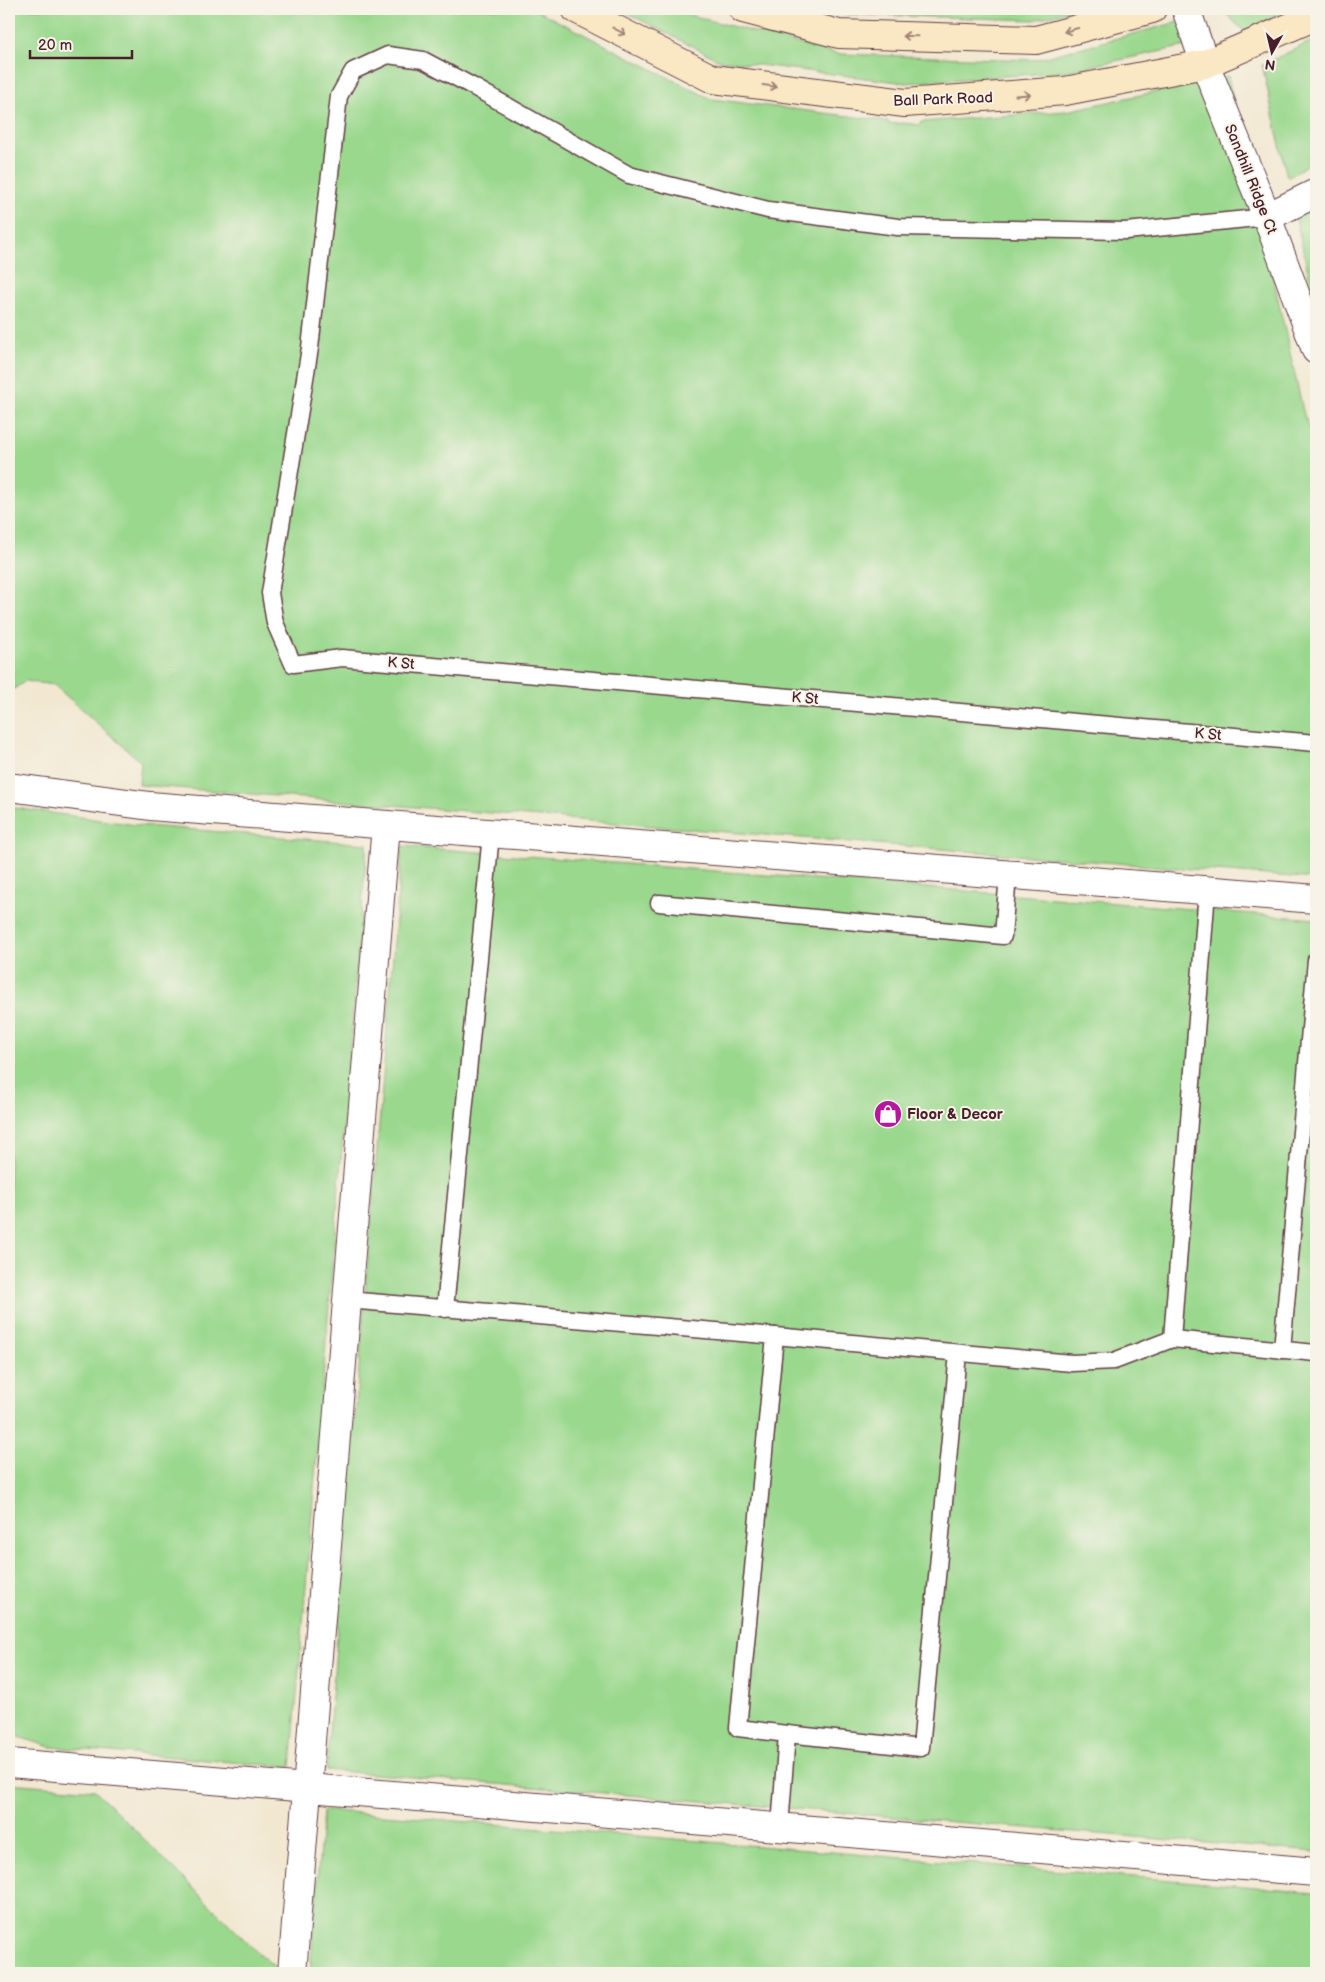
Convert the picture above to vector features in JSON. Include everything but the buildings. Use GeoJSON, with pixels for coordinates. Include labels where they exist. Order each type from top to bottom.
{"type":"FeatureCollection","features":[{"type":"Feature","properties":{"kind":"street","name":"Ball Park Road"},"geometry":{"type":"LineString","coordinates":[[576,9],[713,79],[905,103],[1065,91],[1205,64],[1316,16]]}},
{"type":"Feature","properties":{"kind":"street"},"geometry":{"type":"LineString","coordinates":[[743,9],[839,34],[1036,40],[1152,9]]}},
{"type":"Feature","properties":{"kind":"street","name":"Sandhill Ridge Ct"},"geometry":{"type":"LineString","coordinates":[[1186,9],[1205,64],[1267,217],[1316,350]]}},
{"type":"Feature","properties":{"kind":"street"},"geometry":{"type":"LineString","coordinates":[[1267,217],[1316,193]]}},
{"type":"Feature","properties":{"kind":"street"},"geometry":{"type":"LineString","coordinates":[[9,786],[150,806],[1316,900]]}},
{"type":"Feature","properties":{"kind":"street"},"geometry":{"type":"LineString","coordinates":[[292,1973],[386,825]]}},
{"type":"Feature","properties":{"kind":"street"},"geometry":{"type":"LineString","coordinates":[[9,1763],[1316,1872]]}},
{"type":"Feature","properties":{"kind":"lane","name":"K St"},"geometry":{"type":"LineString","coordinates":[[1267,217],[1126,231],[898,227],[768,210],[629,175],[472,86],[422,60],[388,55],[353,70],[339,96],[310,348],[270,592],[275,623],[293,664],[342,658],[1316,743]]}},
{"type":"Feature","properties":{"kind":"lane"},"geometry":{"type":"LineString","coordinates":[[444,1309],[490,834]]}},
{"type":"Feature","properties":{"kind":"lane"},"geometry":{"type":"LineString","coordinates":[[660,903],[1003,936],[1008,875]]}},
{"type":"Feature","properties":{"kind":"lane"},"geometry":{"type":"LineString","coordinates":[[1172,1339],[1206,891]]}},
{"type":"Feature","properties":{"kind":"lane"},"geometry":{"type":"LineString","coordinates":[[1282,1350],[1316,960]]}},
{"type":"Feature","properties":{"kind":"lane"},"geometry":{"type":"LineString","coordinates":[[347,1300],[1072,1363],[1114,1361],[1172,1339],[1316,1353]]}},
{"type":"Feature","properties":{"kind":"lane"},"geometry":{"type":"LineString","coordinates":[[775,1336],[738,1728],[921,1748],[958,1353]]}},
{"type":"Feature","properties":{"kind":"lane"},"geometry":{"type":"LineString","coordinates":[[780,1828],[788,1734]]}},
{"type":"Feature","properties":{"kind":"green space"},"geometry":{"type":"Polygon","coordinates":[[[9,9],[534,9],[711,99],[888,121],[888,124],[920,125],[921,122],[1067,111],[1228,76],[1304,415],[1316,442],[1316,879],[139,785],[141,762],[54,685],[26,681],[9,692],[9,9]]]}},
{"type":"Feature","properties":{"kind":"green space"},"geometry":{"type":"Polygon","coordinates":[[[619,9],[678,9],[693,16],[838,54],[1034,60],[1178,22],[1200,43],[1063,72],[906,83],[719,60],[619,9]]]}},
{"type":"Feature","properties":{"kind":"green space"},"geometry":{"type":"Polygon","coordinates":[[[821,9],[1077,9],[1034,20],[842,14],[821,9]]]}},
{"type":"Feature","properties":{"kind":"green space"},"geometry":{"type":"Polygon","coordinates":[[[1291,9],[1244,31],[1222,10],[1291,9]]]}},
{"type":"Feature","properties":{"kind":"green space"},"geometry":{"type":"Polygon","coordinates":[[[1316,39],[1316,160],[1287,177],[1262,65],[1316,39]]]}},
{"type":"Feature","properties":{"kind":"green space"},"geometry":{"type":"Polygon","coordinates":[[[1316,204],[1316,307],[1295,215],[1316,204]]]}},
{"type":"Feature","properties":{"kind":"green space"},"geometry":{"type":"Polygon","coordinates":[[[9,807],[136,825],[367,844],[291,1767],[51,1747],[9,1734],[9,807]]]}},
{"type":"Feature","properties":{"kind":"green space"},"geometry":{"type":"Polygon","coordinates":[[[402,846],[1316,919],[1316,1852],[326,1770],[402,846]]]}},
{"type":"Feature","properties":{"kind":"green space"},"geometry":{"type":"Polygon","coordinates":[[[9,1783],[95,1790],[258,1953],[275,1967],[274,1973],[9,1973],[9,1783]]]}},
{"type":"Feature","properties":{"kind":"green space"},"geometry":{"type":"Polygon","coordinates":[[[323,1810],[1316,1892],[1314,1973],[310,1973],[323,1810]]]}},
{"type":"Feature","properties":{"kind":"place","name":"Floor & Decor"},"geometry":{"type":"Point","coordinates":[888,1114]}}]}
